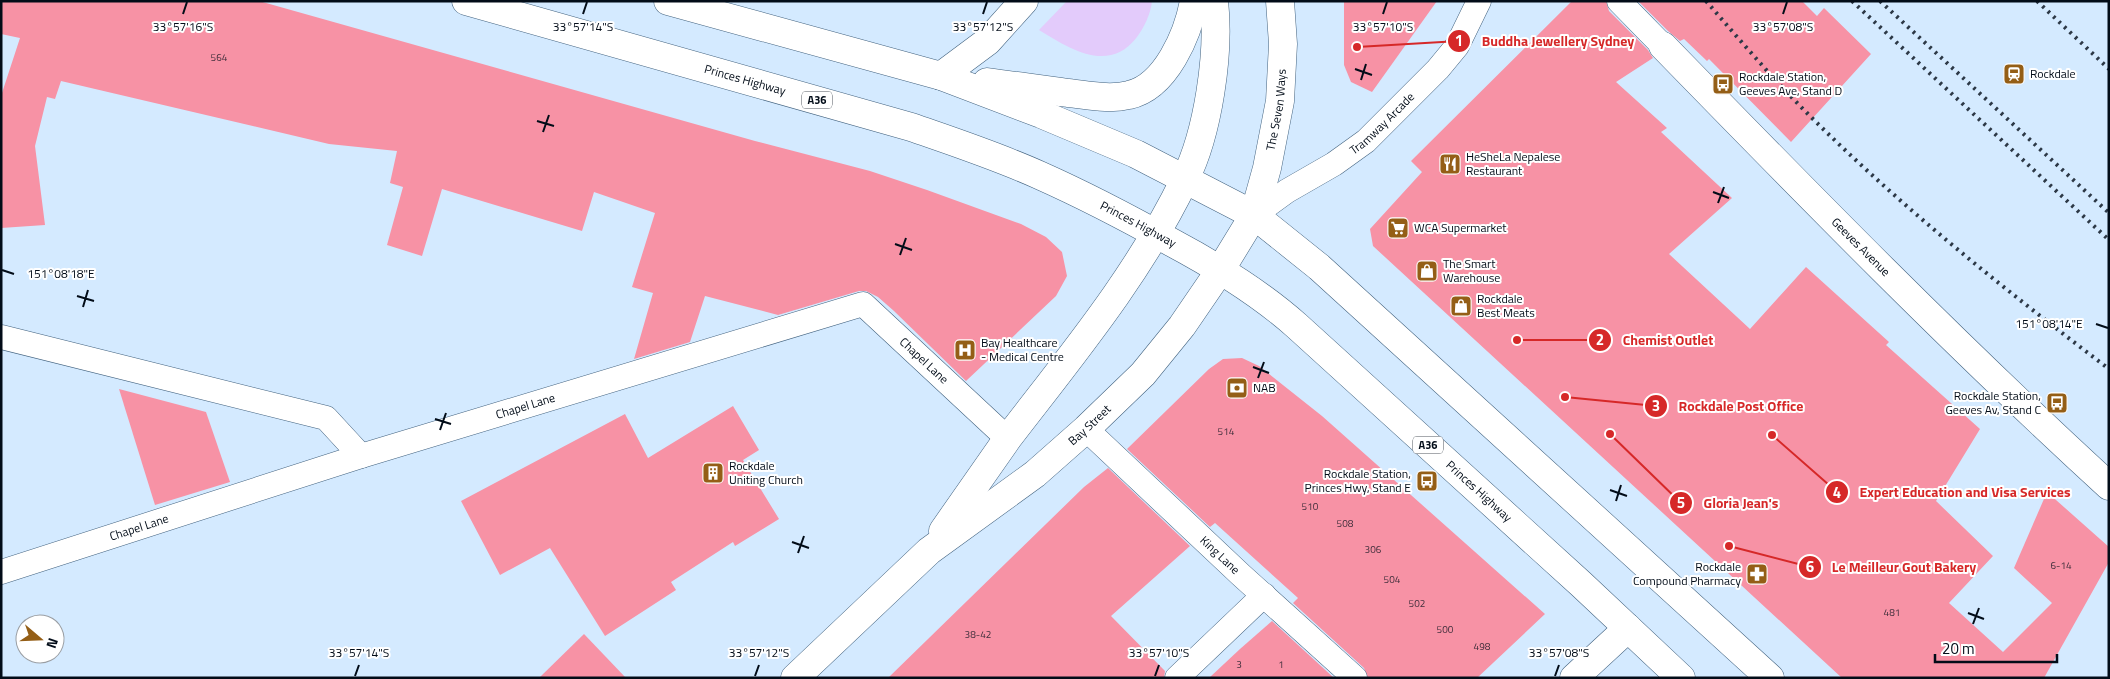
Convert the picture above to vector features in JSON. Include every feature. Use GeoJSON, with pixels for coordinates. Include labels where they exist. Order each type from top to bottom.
{"type":"FeatureCollection","features":[{"type":"Feature","properties":{"kind":"main road","name":"Princes Highway"},"geometry":{"type":"LineString","coordinates":[[466,1],[911,127],[1039,175],[1155,233],[1221,269],[1281,311],[1681,678]]}},
{"type":"Feature","properties":{"kind":"main road"},"geometry":{"type":"LineString","coordinates":[[668,1],[941,76],[1118,145],[1186,178],[1254,215],[1318,267],[1770,678]]}},
{"type":"Feature","properties":{"kind":"main road"},"geometry":{"type":"LineString","coordinates":[[941,76],[988,41],[1024,1]]}},
{"type":"Feature","properties":{"kind":"main road"},"geometry":{"type":"LineString","coordinates":[[941,76],[1109,98],[1131,95],[1148,86],[1174,56],[1191,15],[1194,1]]}},
{"type":"Feature","properties":{"kind":"main road"},"geometry":{"type":"LineString","coordinates":[[1186,178],[1198,146],[1206,114],[1214,61],[1214,1]]}},
{"type":"Feature","properties":{"kind":"main road","name":"The Seven Ways"},"geometry":{"type":"LineString","coordinates":[[1221,269],[1254,215],[1278,120],[1283,44],[1280,1]]}},
{"type":"Feature","properties":{"kind":"main road","name":"Geeves Avenue"},"geometry":{"type":"LineString","coordinates":[[1663,46],[1926,313],[2025,410],[2109,486]]}},
{"type":"Feature","properties":{"kind":"main road","name":"Bay Street"},"geometry":{"type":"LineString","coordinates":[[929,551],[1008,439],[1066,363],[1120,287],[1155,233],[1186,178]]}},
{"type":"Feature","properties":{"kind":"main road","name":"Bay Street"},"geometry":{"type":"LineString","coordinates":[[795,678],[929,551],[1035,474],[1086,429],[1142,374],[1182,326],[1221,269]]}},
{"type":"Feature","properties":{"kind":"main road"},"geometry":{"type":"LineString","coordinates":[[1574,678],[1628,628]]}},
{"type":"Feature","properties":{"kind":"lane","name":"Tramway Arcade"},"geometry":{"type":"LineString","coordinates":[[1254,215],[1287,191],[1334,164],[1366,141],[1438,69],[1457,46],[1479,1]]}},
{"type":"Feature","properties":{"kind":"lane","name":"Geeves Avenue"},"geometry":{"type":"LineString","coordinates":[[1619,1],[1663,46]]}},
{"type":"Feature","properties":{"kind":"lane","name":"Chapel Lane"},"geometry":{"type":"LineString","coordinates":[[1,572],[361,456],[864,304],[1008,439]]}},
{"type":"Feature","properties":{"kind":"lane"},"geometry":{"type":"LineString","coordinates":[[1,337],[326,418],[361,456]]}},
{"type":"Feature","properties":{"kind":"lane","name":"King Lane"},"geometry":{"type":"LineString","coordinates":[[1086,429],[1355,678]]}},
{"type":"Feature","properties":{"kind":"lane"},"geometry":{"type":"LineString","coordinates":[[1177,678],[1264,595]]}},
{"type":"Feature","properties":{"kind":"shaded area"},"geometry":{"type":"Polygon","coordinates":[[[1067,1],[1152,1],[1147,20],[1137,37],[1126,48],[1114,54],[1102,56],[1076,50],[1039,30],[1067,1]]]}},
{"type":"Feature","properties":{"kind":"building"},"geometry":{"type":"Polygon","coordinates":[[[1,1],[259,1],[755,141],[870,171],[927,190],[1021,224],[1046,237],[1062,252],[1067,276],[1056,296],[966,381],[894,311],[878,297],[866,291],[859,291],[778,315],[705,296],[690,342],[634,359],[653,293],[632,287],[655,213],[594,192],[582,231],[442,189],[422,256],[387,245],[403,187],[390,183],[397,151],[329,144],[61,81],[55,99],[47,97],[35,146],[45,225],[1,228],[1,96],[20,38],[1,34],[1,1]]]}},
{"type":"Feature","properties":{"kind":"building"},"geometry":{"type":"Polygon","coordinates":[[[1344,1],[1437,1],[1372,92],[1351,82],[1344,65],[1344,1]]]}},
{"type":"Feature","properties":{"kind":"building"},"geometry":{"type":"Polygon","coordinates":[[[1572,1],[1606,1],[1609,11],[1648,50],[1653,58],[1616,82],[1667,128],[1661,132],[1732,198],[1669,254],[1750,329],[1806,267],[1889,342],[1886,345],[1980,429],[1936,501],[1993,556],[1949,603],[2003,652],[2052,603],[2014,568],[2047,492],[2109,547],[2109,562],[2044,678],[1842,678],[1373,246],[1370,229],[1422,172],[1411,161],[1572,1]]]}},
{"type":"Feature","properties":{"kind":"building"},"geometry":{"type":"Polygon","coordinates":[[[1638,1],[1802,1],[1817,16],[1824,8],[1871,54],[1791,142],[1709,59],[1707,61],[1684,39],[1680,41],[1638,1]]]}},
{"type":"Feature","properties":{"kind":"building"},"geometry":{"type":"Polygon","coordinates":[[[1242,358],[1259,366],[1322,416],[1545,614],[1477,678],[1368,678],[1364,668],[1293,603],[1298,598],[1215,523],[1210,527],[1127,449],[1209,369],[1223,359],[1242,358]]]}},
{"type":"Feature","properties":{"kind":"building"},"geometry":{"type":"Polygon","coordinates":[[[119,389],[206,412],[230,482],[155,505],[119,389]]]}},
{"type":"Feature","properties":{"kind":"building"},"geometry":{"type":"Polygon","coordinates":[[[733,406],[759,450],[743,460],[779,519],[735,546],[733,542],[671,582],[676,590],[605,636],[550,548],[500,575],[461,501],[625,414],[648,458],[733,406]]]}},
{"type":"Feature","properties":{"kind":"building"},"geometry":{"type":"Polygon","coordinates":[[[1108,468],[1190,546],[1111,616],[1165,671],[1164,678],[888,678],[1084,487],[1108,468]]]}},
{"type":"Feature","properties":{"kind":"building"},"geometry":{"type":"Polygon","coordinates":[[[1272,621],[1334,678],[1209,678],[1240,649],[1272,621]]]}},
{"type":"Feature","properties":{"kind":"building"},"geometry":{"type":"Polygon","coordinates":[[[584,634],[626,678],[539,678],[584,634]]]}},
{"type":"Feature","properties":{"kind":"railway"},"geometry":{"type":"LineString","coordinates":[[1706,1],[1795,100],[1880,182],[1992,278],[2109,369]]}},
{"type":"Feature","properties":{"kind":"railway"},"geometry":{"type":"LineString","coordinates":[[1852,1],[2109,240]]}},
{"type":"Feature","properties":{"kind":"railway"},"geometry":{"type":"LineString","coordinates":[[1880,1],[2109,213]]}},
{"type":"Feature","properties":{"kind":"railway"},"geometry":{"type":"LineString","coordinates":[[2037,1],[2109,69]]}},
{"type":"Feature","properties":{"kind":"place","name":"Buddha Jewellery Sydney"},"geometry":{"type":"Point","coordinates":[1357,47]}},
{"type":"Feature","properties":{"kind":"place","name":"Rockdale"},"geometry":{"type":"Point","coordinates":[2014,74]}},
{"type":"Feature","properties":{"kind":"place","name":"Rockdale Station, Geeves Ave, Stand D"},"geometry":{"type":"Point","coordinates":[1723,84]}},
{"type":"Feature","properties":{"kind":"place","name":"HeSheLa Nepalese Restaurant"},"geometry":{"type":"Point","coordinates":[1450,164]}},
{"type":"Feature","properties":{"kind":"place","name":"WCA Supermarket"},"geometry":{"type":"Point","coordinates":[1398,228]}},
{"type":"Feature","properties":{"kind":"place","name":"The Smart Warehouse"},"geometry":{"type":"Point","coordinates":[1427,271]}},
{"type":"Feature","properties":{"kind":"place","name":"Rockdale Best Meats"},"geometry":{"type":"Point","coordinates":[1461,306]}},
{"type":"Feature","properties":{"kind":"place","name":"Chemist Outlet"},"geometry":{"type":"Point","coordinates":[1517,340]}},
{"type":"Feature","properties":{"kind":"place","name":"Bay Healthcare - Medical Centre"},"geometry":{"type":"Point","coordinates":[965,350]}},
{"type":"Feature","properties":{"kind":"place","name":"NAB"},"geometry":{"type":"Point","coordinates":[1237,388]}},
{"type":"Feature","properties":{"kind":"place","name":"Rockdale Post Office"},"geometry":{"type":"Point","coordinates":[1565,397]}},
{"type":"Feature","properties":{"kind":"place","name":"Rockdale Station, Geeves Av, Stand C"},"geometry":{"type":"Point","coordinates":[2057,403]}},
{"type":"Feature","properties":{"kind":"place","name":"Gloria Jean's"},"geometry":{"type":"Point","coordinates":[1610,434]}},
{"type":"Feature","properties":{"kind":"place","name":"Expert Education and Visa Services"},"geometry":{"type":"Point","coordinates":[1772,435]}},
{"type":"Feature","properties":{"kind":"place","name":"Rockdale Uniting Church"},"geometry":{"type":"Point","coordinates":[713,473]}},
{"type":"Feature","properties":{"kind":"place","name":"Rockdale Station, Princes Hwy, Stand E"},"geometry":{"type":"Point","coordinates":[1427,481]}},
{"type":"Feature","properties":{"kind":"place","name":"Le Meilleur Gout Bakery"},"geometry":{"type":"Point","coordinates":[1729,546]}},
{"type":"Feature","properties":{"kind":"place","name":"Rockdale Compound Pharmacy"},"geometry":{"type":"Point","coordinates":[1757,574]}}]}
